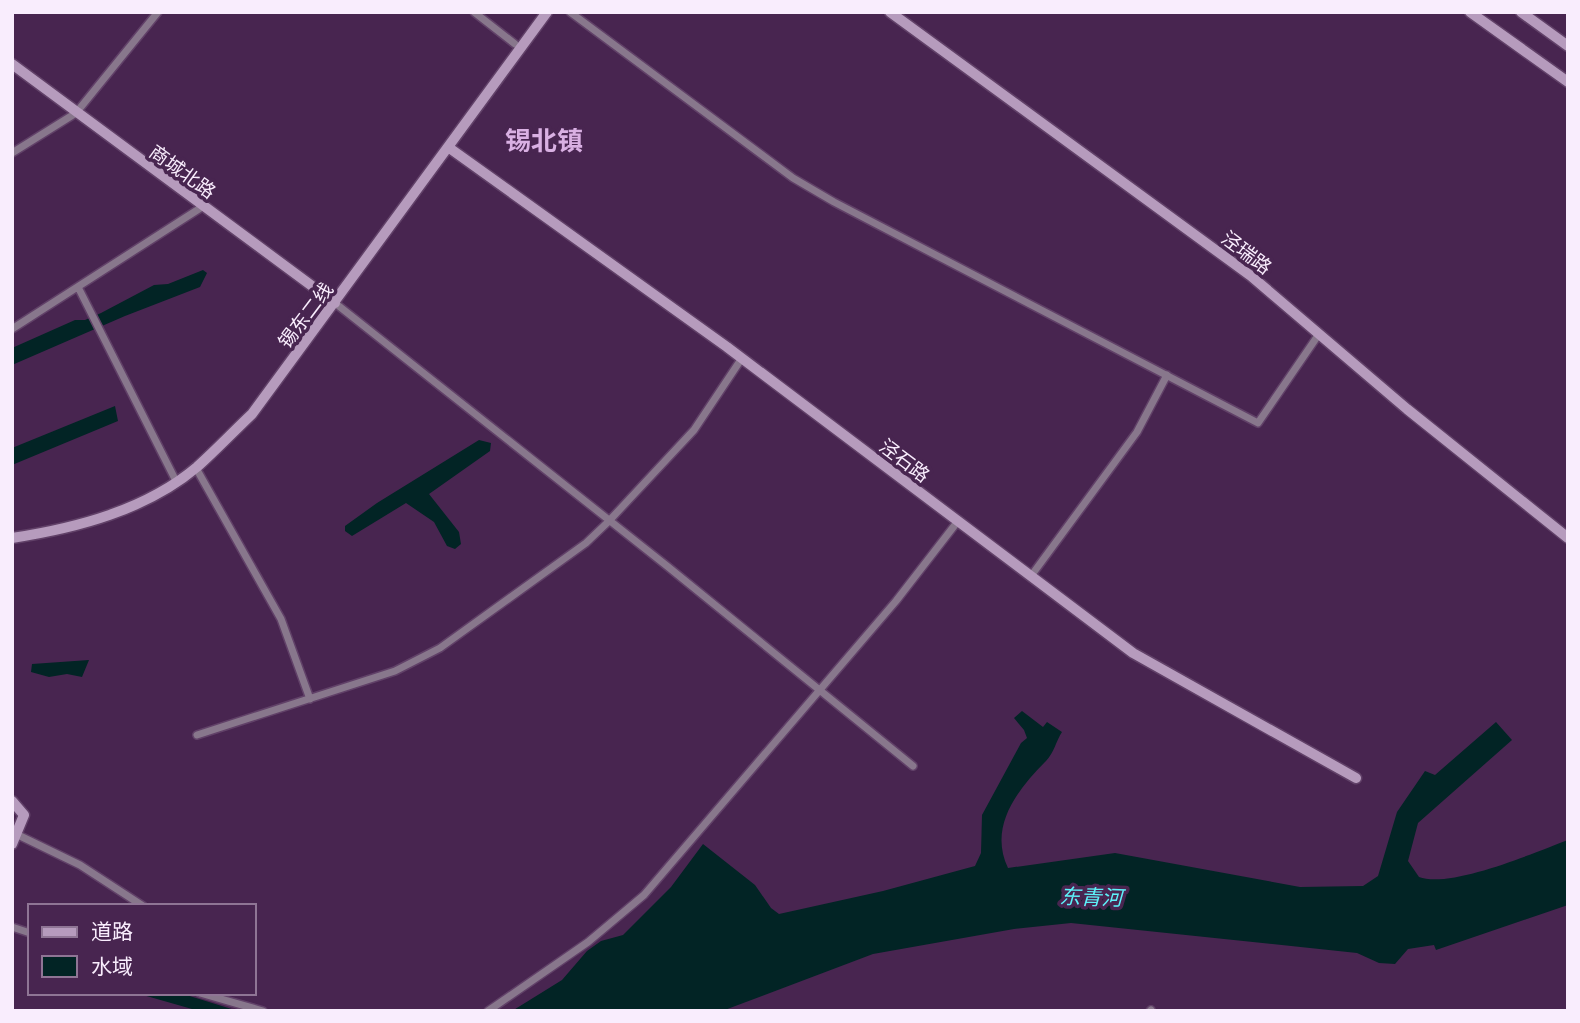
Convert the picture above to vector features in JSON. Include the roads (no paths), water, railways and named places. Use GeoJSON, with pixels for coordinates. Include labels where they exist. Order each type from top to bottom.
{"type":"FeatureCollection","features":[{"type":"Feature","properties":{"kind":"street"},"geometry":{"type":"LineString","coordinates":[[12,153],[76,113],[158,12]]}},
{"type":"Feature","properties":{"kind":"street"},"geometry":{"type":"LineString","coordinates":[[474,12],[515,44]]}},
{"type":"Feature","properties":{"kind":"street","name":"锡东二线"},"geometry":{"type":"LineString","coordinates":[[12,538],[106,517],[176,481],[196,468],[252,414],[547,12]]}},
{"type":"Feature","properties":{"kind":"street"},"geometry":{"type":"LineString","coordinates":[[570,12],[793,178],[834,202],[1258,422],[1319,334]]}},
{"type":"Feature","properties":{"kind":"street","name":"泾瑞路"},"geometry":{"type":"LineString","coordinates":[[891,12],[1251,276],[1407,409],[1568,538]]}},
{"type":"Feature","properties":{"kind":"street"},"geometry":{"type":"LineString","coordinates":[[1470,12],[1568,82]]}},
{"type":"Feature","properties":{"kind":"street"},"geometry":{"type":"LineString","coordinates":[[1521,12],[1568,46]]}},
{"type":"Feature","properties":{"kind":"street","name":"商城北路"},"geometry":{"type":"LineString","coordinates":[[12,64],[335,303]]}},
{"type":"Feature","properties":{"kind":"street","name":"泾石路"},"geometry":{"type":"LineString","coordinates":[[448,147],[742,358],[1133,653],[1356,778]]}},
{"type":"Feature","properties":{"kind":"street"},"geometry":{"type":"LineString","coordinates":[[12,329],[202,207]]}},
{"type":"Feature","properties":{"kind":"street"},"geometry":{"type":"LineString","coordinates":[[78,287],[176,481]]}},
{"type":"Feature","properties":{"kind":"street"},"geometry":{"type":"LineString","coordinates":[[335,303],[914,766]]}},
{"type":"Feature","properties":{"kind":"street"},"geometry":{"type":"LineString","coordinates":[[197,735],[395,671],[440,648],[586,543],[608,522],[694,430],[742,358]]}},
{"type":"Feature","properties":{"kind":"street"},"geometry":{"type":"LineString","coordinates":[[1031,576],[1137,432],[1167,375]]}},
{"type":"Feature","properties":{"kind":"street"},"geometry":{"type":"LineString","coordinates":[[196,468],[281,619],[310,699]]}},
{"type":"Feature","properties":{"kind":"street"},"geometry":{"type":"LineString","coordinates":[[488,1011],[588,942],[636,902],[692,842],[897,601],[958,522]]}},
{"type":"Feature","properties":{"kind":"street"},"geometry":{"type":"LineString","coordinates":[[12,801],[24,815],[12,845]]}},
{"type":"Feature","properties":{"kind":"street"},"geometry":{"type":"LineString","coordinates":[[16,834],[80,866],[140,904]]}},
{"type":"Feature","properties":{"kind":"street"},"geometry":{"type":"LineString","coordinates":[[207,995],[263,1011]]}},
{"type":"Feature","properties":{"kind":"water"},"geometry":{"type":"Polygon","coordinates":[[[203,270],[207,273],[200,287],[12,365],[12,348],[75,320],[85,320],[101,313],[154,285],[168,284],[203,270]]]}},
{"type":"Feature","properties":{"kind":"water"},"geometry":{"type":"Polygon","coordinates":[[[115,406],[118,421],[12,465],[12,448],[115,406]]]}},
{"type":"Feature","properties":{"kind":"water"},"geometry":{"type":"Polygon","coordinates":[[[479,440],[491,443],[490,451],[429,494],[459,532],[461,544],[455,549],[447,546],[434,522],[406,503],[352,536],[345,531],[345,526],[377,503],[479,440]]]}},
{"type":"Feature","properties":{"kind":"water"},"geometry":{"type":"Polygon","coordinates":[[[89,660],[82,677],[67,674],[49,677],[31,672],[32,664],[89,660]]]}},
{"type":"Feature","properties":{"kind":"water","name":"东青河"},"geometry":{"type":"Polygon","coordinates":[[[1022,711],[1043,727],[1047,722],[1062,732],[1049,758],[1025,784],[1009,809],[1002,838],[1008,868],[1115,853],[1300,887],[1363,886],[1378,876],[1397,812],[1425,771],[1435,775],[1496,722],[1512,740],[1418,823],[1408,861],[1419,877],[1451,878],[1515,860],[1568,840],[1568,905],[1436,950],[1434,945],[1408,949],[1395,964],[1379,963],[1357,953],[1071,923],[1014,929],[873,954],[722,1011],[512,1011],[562,980],[587,951],[601,941],[623,935],[671,887],[703,844],[755,885],[771,908],[779,914],[883,891],[975,866],[981,853],[982,815],[1021,743],[1027,738],[1014,718],[1022,711]]]}},
{"type":"Feature","properties":{"kind":"water"},"geometry":{"type":"Polygon","coordinates":[[[143,995],[186,995],[238,1011],[199,1011],[143,995]]]}},
{"type":"Feature","properties":{"kind":"district","name":"锡北镇"},"geometry":{"type":"Point","coordinates":[544,139]}}]}
